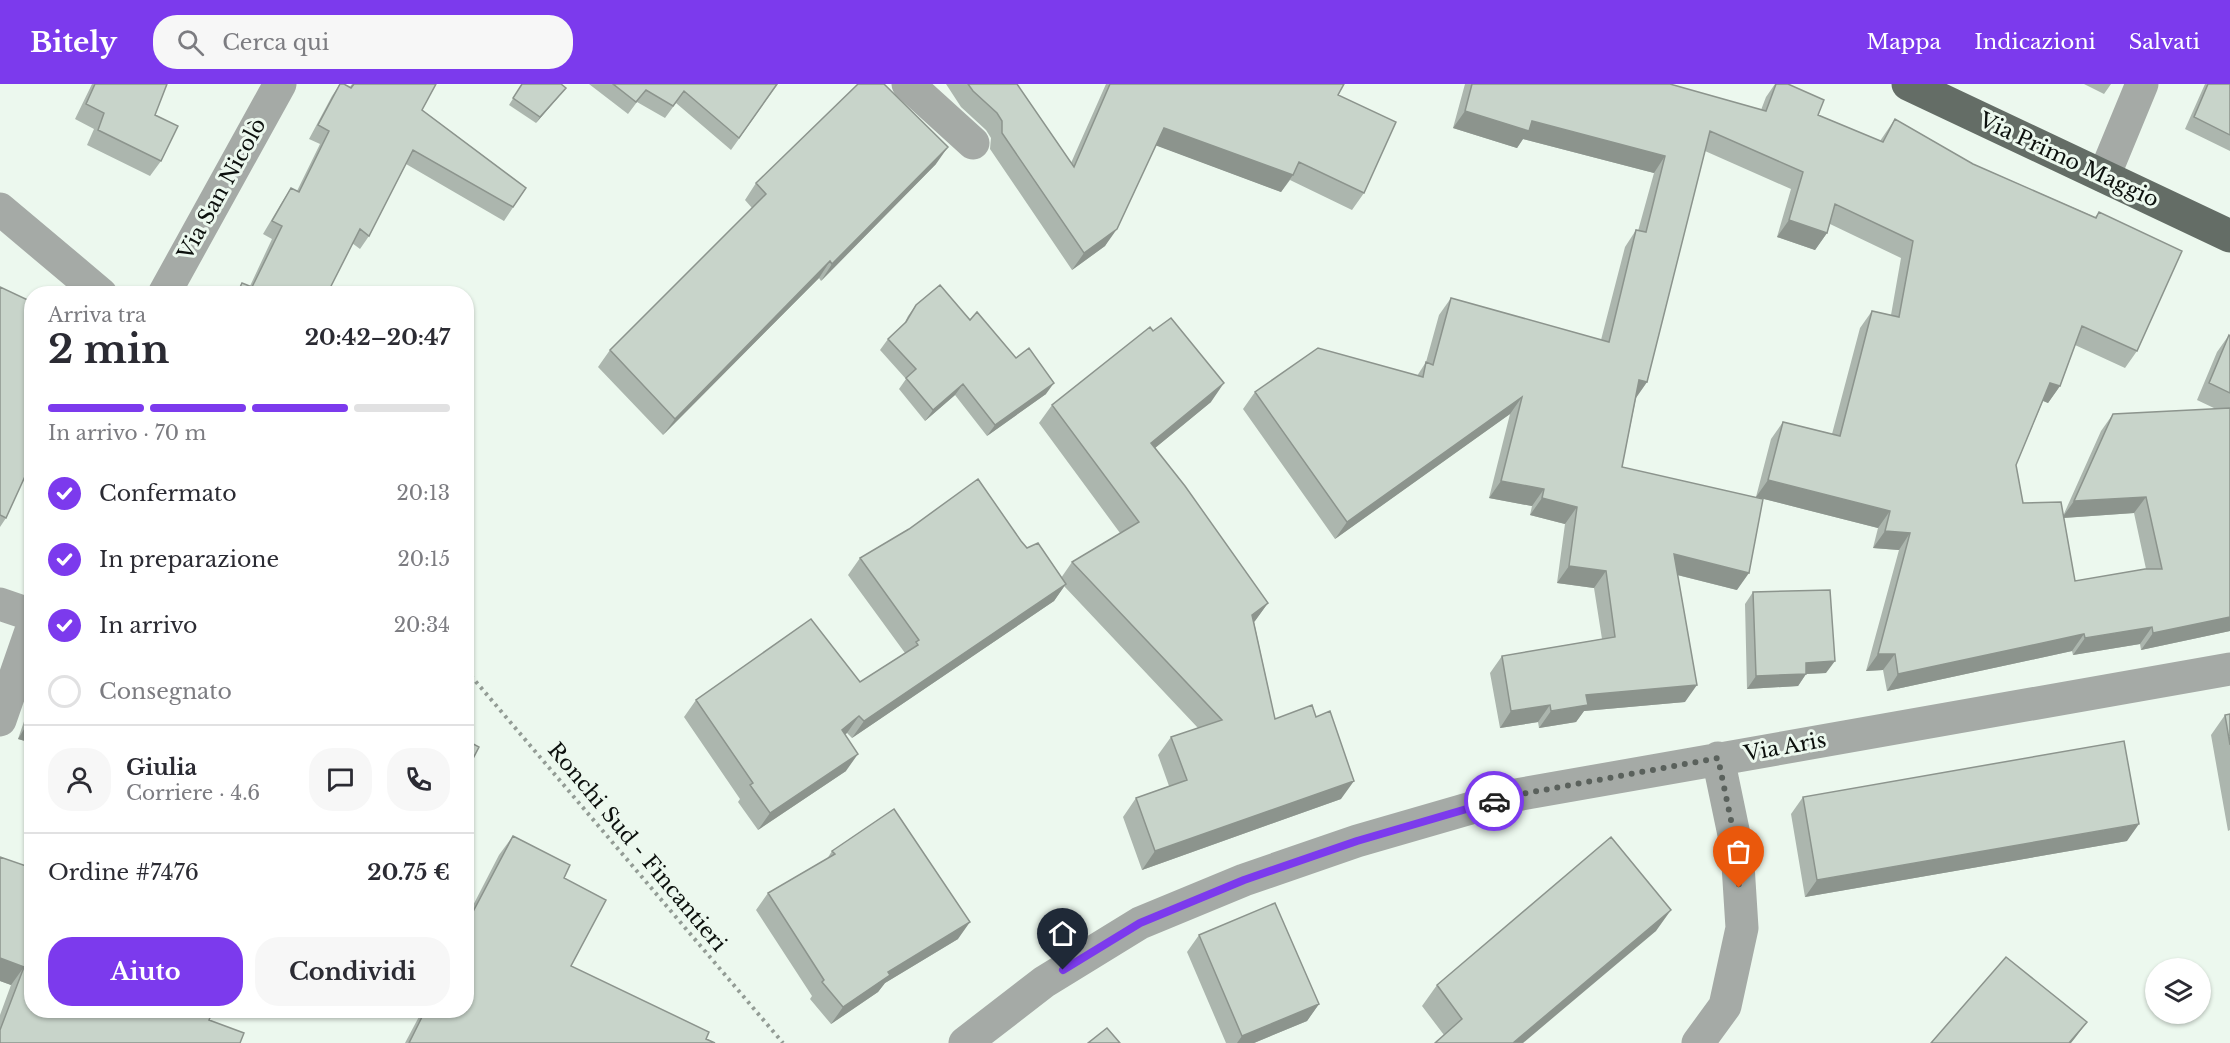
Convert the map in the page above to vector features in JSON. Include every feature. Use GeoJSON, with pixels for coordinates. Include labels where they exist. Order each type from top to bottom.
{"type":"FeatureCollection","features":[{"type":"Feature","properties":{"kind":"main road","name":"Via Primo Maggio"},"geometry":{"type":"LineString","coordinates":[[1908,84],[2230,236]]}},
{"type":"Feature","properties":{"kind":"street","name":"Via San Nicolò"},"geometry":{"type":"LineString","coordinates":[[168,286],[280,84]]}},
{"type":"Feature","properties":{"kind":"street"},"geometry":{"type":"LineString","coordinates":[[908,84],[973,143]]}},
{"type":"Feature","properties":{"kind":"street"},"geometry":{"type":"LineString","coordinates":[[2104,176],[2142,84]]}},
{"type":"Feature","properties":{"kind":"street"},"geometry":{"type":"LineString","coordinates":[[0,209],[91,286]]}},
{"type":"Feature","properties":{"kind":"street"},"geometry":{"type":"LineString","coordinates":[[0,604],[24,612]]}},
{"type":"Feature","properties":{"kind":"street"},"geometry":{"type":"LineString","coordinates":[[0,720],[24,651]]}},
{"type":"Feature","properties":{"kind":"street","name":"Via Aris"},"geometry":{"type":"LineString","coordinates":[[965,1043],[1044,982],[1140,923],[1244,880],[1357,841],[1516,795],[2230,669]]}},
{"type":"Feature","properties":{"kind":"street"},"geometry":{"type":"LineString","coordinates":[[1698,1043],[1725,1006],[1742,928],[1737,849],[1718,758]]}},
{"type":"Feature","properties":{"kind":"path","name":"Ronchi Sud - Fincantieri"},"geometry":{"type":"LineString","coordinates":[[474,679],[783,1043]]}},
{"type":"Feature","properties":{"kind":"building"},"geometry":{"type":"Polygon","coordinates":[[[95,84],[167,84],[155,115],[178,126],[161,161],[98,130],[104,113],[86,104],[95,84]]]}},
{"type":"Feature","properties":{"kind":"building"},"geometry":{"type":"Polygon","coordinates":[[[340,84],[351,88],[354,84],[436,84],[422,110],[526,188],[513,207],[413,150],[369,236],[360,229],[331,286],[252,286],[282,226],[272,221],[291,188],[299,192],[329,131],[318,125],[340,84]]]}},
{"type":"Feature","properties":{"kind":"building"},"geometry":{"type":"Polygon","coordinates":[[[522,84],[561,84],[566,88],[540,117],[513,98],[522,84]]]}},
{"type":"Feature","properties":{"kind":"building"},"geometry":{"type":"Polygon","coordinates":[[[613,84],[777,84],[739,138],[684,91],[673,106],[646,90],[636,102],[613,84]]]}},
{"type":"Feature","properties":{"kind":"building"},"geometry":{"type":"Polygon","coordinates":[[[858,84],[884,84],[948,147],[832,264],[830,261],[675,419],[610,350],[766,194],[756,183],[858,84]]]}},
{"type":"Feature","properties":{"kind":"building"},"geometry":{"type":"Polygon","coordinates":[[[968,84],[1017,84],[1074,167],[1110,84],[1344,84],[1338,95],[1396,122],[1364,193],[1299,162],[1293,175],[1164,128],[1117,229],[1084,253],[1002,133],[1002,121],[997,113],[968,84]]]}},
{"type":"Feature","properties":{"kind":"building"},"geometry":{"type":"Polygon","coordinates":[[[1472,84],[1670,84],[1766,111],[1776,84],[1788,84],[1824,100],[1818,115],[1883,142],[1895,119],[1973,164],[2096,218],[2099,212],[2182,251],[2137,351],[2082,326],[2060,386],[2050,383],[2016,465],[2023,503],[2061,502],[2075,581],[2145,569],[2162,569],[2146,497],[2074,501],[2113,414],[2230,408],[2230,617],[2153,633],[2152,627],[2085,638],[2084,634],[1898,674],[1895,654],[1878,654],[1910,533],[1885,531],[1890,511],[1768,480],[1783,422],[1840,436],[1872,311],[1899,317],[1913,241],[1835,204],[1827,233],[1789,220],[1803,172],[1710,131],[1647,382],[1639,380],[1622,467],[1763,499],[1749,573],[1674,554],[1697,685],[1586,695],[1588,705],[1551,711],[1550,705],[1511,711],[1502,656],[1615,637],[1606,571],[1569,566],[1577,507],[1542,498],[1544,489],[1501,481],[1522,397],[1347,522],[1255,392],[1318,348],[1423,377],[1426,362],[1433,365],[1451,298],[1609,342],[1636,230],[1646,232],[1665,156],[1532,121],[1529,131],[1465,111],[1472,84]]]}},
{"type":"Feature","properties":{"kind":"building"},"geometry":{"type":"Polygon","coordinates":[[[2208,84],[2230,84],[2230,135],[2194,117],[2208,84]]]}},
{"type":"Feature","properties":{"kind":"building"},"geometry":{"type":"Polygon","coordinates":[[[940,285],[970,320],[977,312],[1016,358],[1029,348],[1054,383],[995,425],[963,384],[933,410],[906,378],[916,369],[888,339],[906,322],[916,305],[940,285]]]}},
{"type":"Feature","properties":{"kind":"building"},"geometry":{"type":"Polygon","coordinates":[[[0,287],[24,298],[24,479],[6,518],[0,515],[0,287]]]}},
{"type":"Feature","properties":{"kind":"building"},"geometry":{"type":"Polygon","coordinates":[[[1171,318],[1224,383],[1151,443],[1185,486],[1268,603],[1252,615],[1275,719],[1312,705],[1316,717],[1330,711],[1354,781],[1155,851],[1136,798],[1187,780],[1171,737],[1222,720],[1072,562],[1139,522],[1052,405],[1150,327],[1153,331],[1171,318]]]}},
{"type":"Feature","properties":{"kind":"building"},"geometry":{"type":"Polygon","coordinates":[[[2230,336],[2230,393],[2209,383],[2230,336]]]}},
{"type":"Feature","properties":{"kind":"building"},"geometry":{"type":"Polygon","coordinates":[[[978,479],[1021,541],[1027,548],[1038,543],[1066,584],[864,721],[859,716],[842,730],[858,754],[770,813],[750,785],[753,783],[696,700],[811,619],[860,682],[918,645],[916,642],[919,640],[860,558],[909,529],[978,479]]]}},
{"type":"Feature","properties":{"kind":"building"},"geometry":{"type":"Polygon","coordinates":[[[1830,590],[1835,661],[1806,663],[1806,674],[1756,676],[1753,592],[1830,590]]]}},
{"type":"Feature","properties":{"kind":"building"},"geometry":{"type":"Polygon","coordinates":[[[2230,714],[2230,745],[2225,715],[2230,714]]]}},
{"type":"Feature","properties":{"kind":"building"},"geometry":{"type":"Polygon","coordinates":[[[2124,741],[2139,824],[1817,880],[1803,797],[2124,741]]]}},
{"type":"Feature","properties":{"kind":"building"},"geometry":{"type":"Polygon","coordinates":[[[474,744],[479,747],[474,757],[474,744]]]}},
{"type":"Feature","properties":{"kind":"building"},"geometry":{"type":"Polygon","coordinates":[[[894,809],[970,922],[888,972],[890,975],[843,1007],[822,982],[824,980],[768,893],[835,854],[832,851],[894,809]]]}},
{"type":"Feature","properties":{"kind":"building"},"geometry":{"type":"Polygon","coordinates":[[[513,836],[570,865],[564,878],[606,900],[571,966],[709,1032],[706,1039],[715,1043],[409,1043],[422,1018],[474,1018],[474,910],[513,836]]]}},
{"type":"Feature","properties":{"kind":"building"},"geometry":{"type":"Polygon","coordinates":[[[1611,837],[1671,910],[1513,1043],[1435,1043],[1462,1019],[1437,985],[1611,837]]]}},
{"type":"Feature","properties":{"kind":"building"},"geometry":{"type":"Polygon","coordinates":[[[0,857],[24,865],[24,967],[0,958],[0,857]]]}},
{"type":"Feature","properties":{"kind":"building"},"geometry":{"type":"Polygon","coordinates":[[[1275,903],[1319,1004],[1242,1036],[1199,935],[1275,903]]]}},
{"type":"Feature","properties":{"kind":"building"},"geometry":{"type":"Polygon","coordinates":[[[2006,957],[2087,1022],[2069,1043],[1931,1043],[2006,957]]]}},
{"type":"Feature","properties":{"kind":"building"},"geometry":{"type":"Polygon","coordinates":[[[24,967],[24,1018],[210,1018],[209,1020],[244,1033],[240,1043],[0,1043],[0,1030],[24,967]]]}},
{"type":"Feature","properties":{"kind":"building"},"geometry":{"type":"Polygon","coordinates":[[[1107,1028],[1120,1043],[1088,1043],[1107,1028]]]}},
{"type":"Feature","properties":{"kind":"way so far"},"geometry":{"type":"LineString","coordinates":[[1494,801],[1718,758],[1737,849],[1739,888]]}},
{"type":"Feature","properties":{"kind":"route"},"geometry":{"type":"LineString","coordinates":[[1063,970],[1140,923],[1244,880],[1357,841],[1494,801]]}}]}
